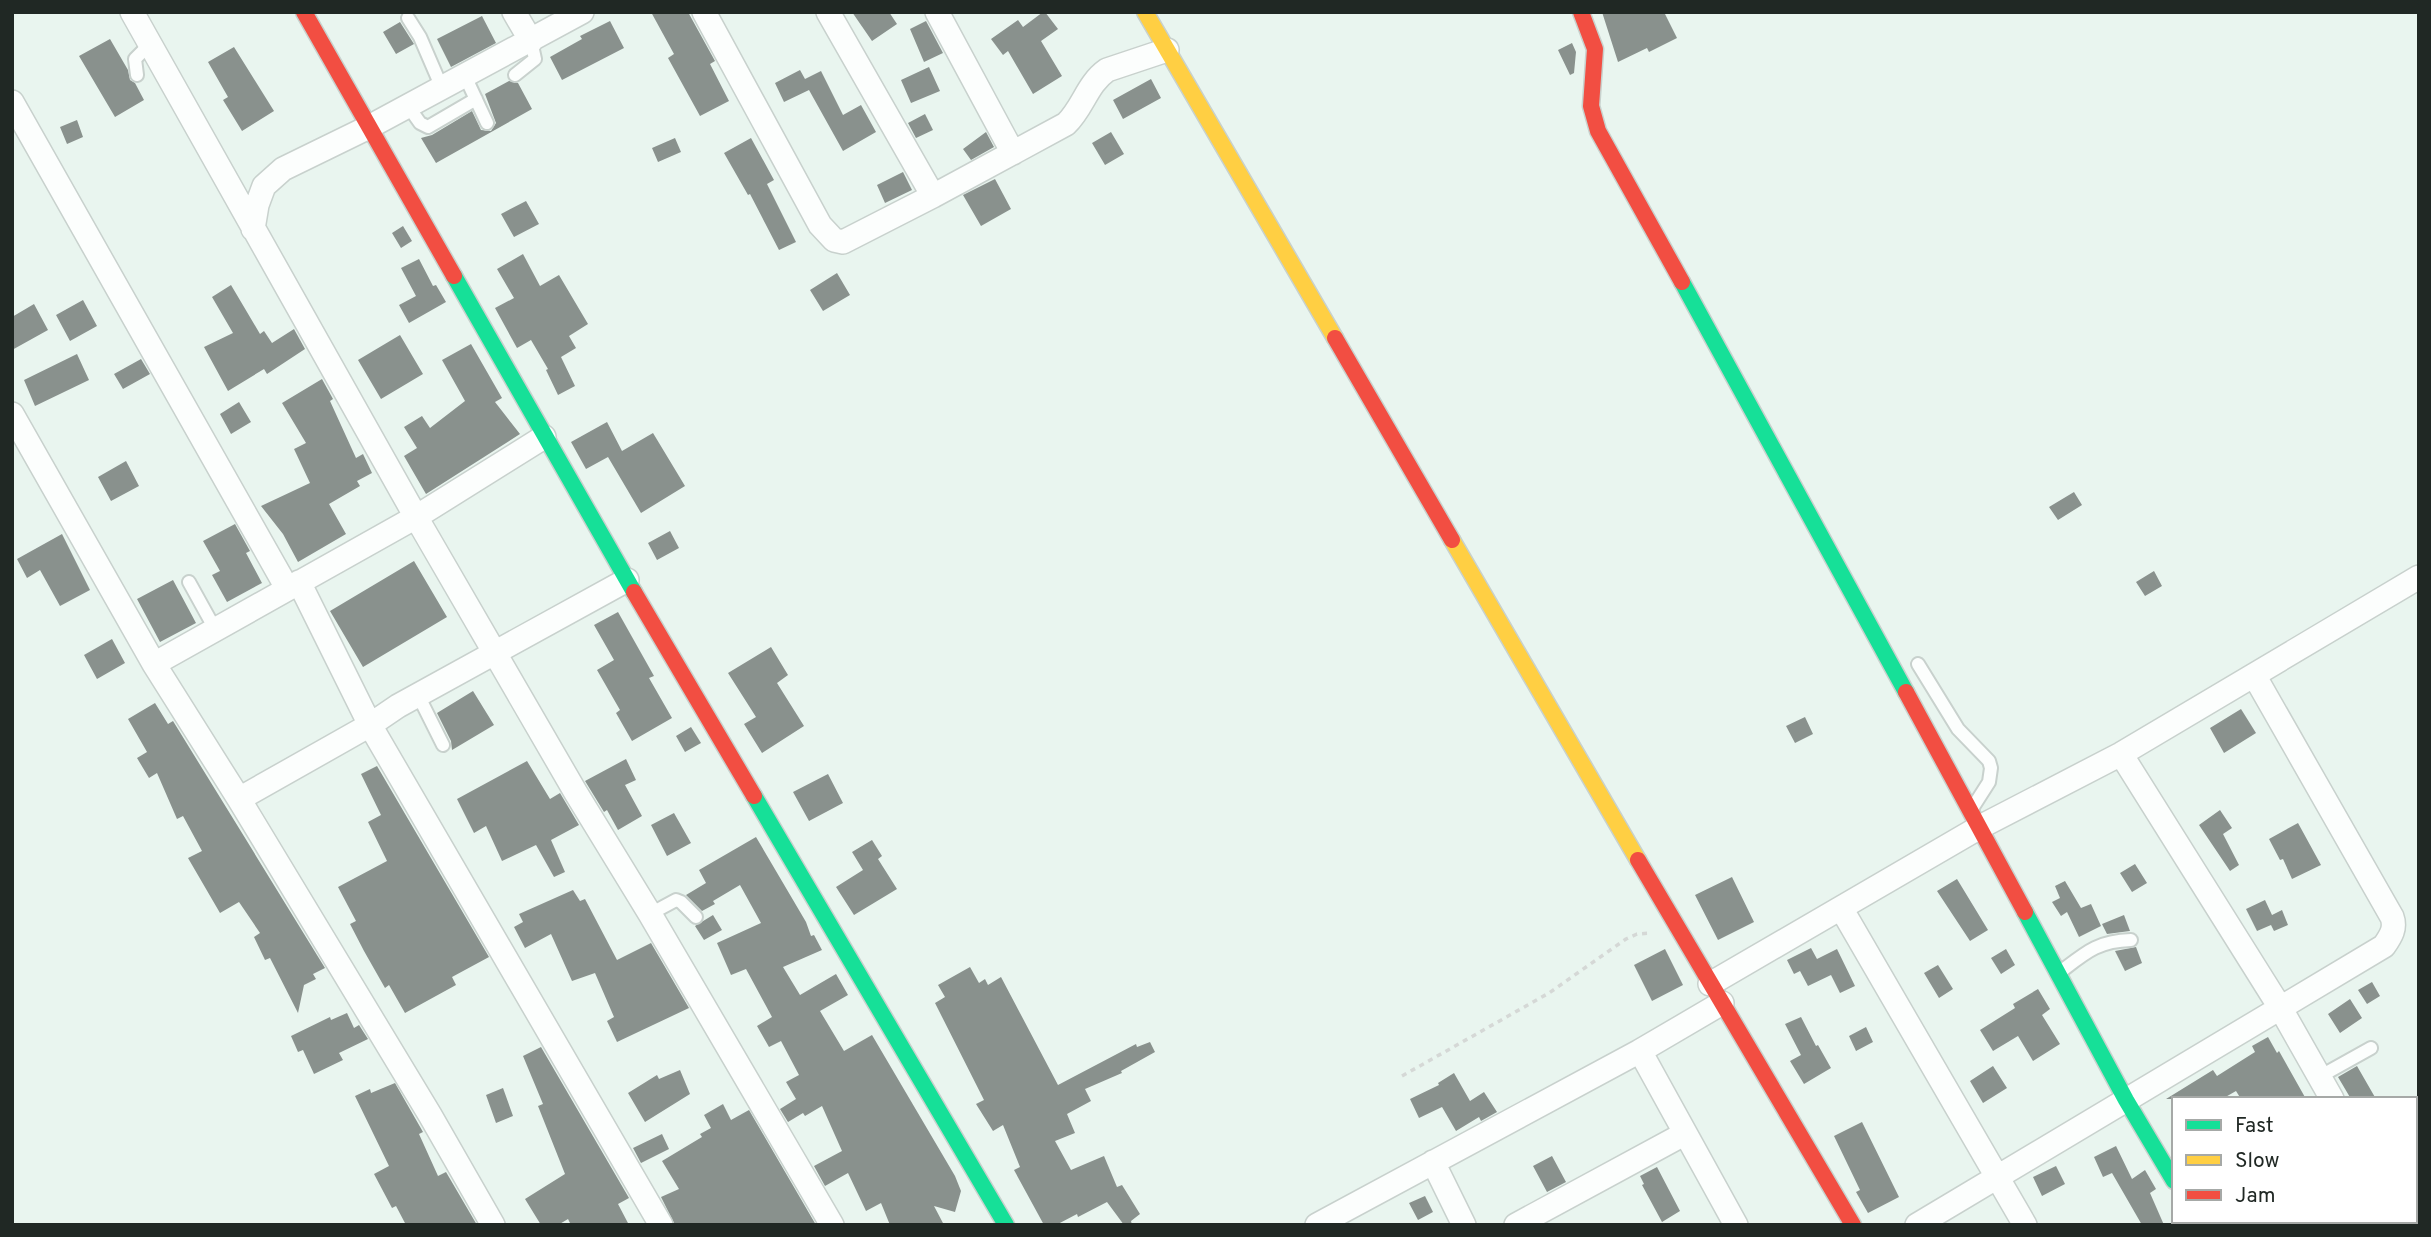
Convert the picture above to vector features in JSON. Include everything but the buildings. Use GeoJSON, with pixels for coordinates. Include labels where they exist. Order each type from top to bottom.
{"type":"FeatureCollection","features":[{"type":"Feature","properties":{"kind":"street"},"geometry":{"type":"LineString","coordinates":[[132,12],[416,517],[832,1225]]}},
{"type":"Feature","properties":{"kind":"street"},"geometry":{"type":"LineString","coordinates":[[304,12],[544,437],[1006,1225]]}},
{"type":"Feature","properties":{"kind":"street"},"geometry":{"type":"LineString","coordinates":[[514,12],[531,41]]}},
{"type":"Feature","properties":{"kind":"street"},"geometry":{"type":"LineString","coordinates":[[253,229],[264,186],[283,169],[369,127],[582,12]]}},
{"type":"Feature","properties":{"kind":"street"},"geometry":{"type":"LineString","coordinates":[[704,12],[820,225],[834,240],[843,242],[1066,124],[1075,116],[1099,75],[1107,70],[1167,50]]}},
{"type":"Feature","properties":{"kind":"street"},"geometry":{"type":"LineString","coordinates":[[828,12],[933,196]]}},
{"type":"Feature","properties":{"kind":"street"},"geometry":{"type":"LineString","coordinates":[[937,12],[1013,153]]}},
{"type":"Feature","properties":{"kind":"street"},"geometry":{"type":"LineString","coordinates":[[1145,12],[1853,1225]]}},
{"type":"Feature","properties":{"kind":"street"},"geometry":{"type":"LineString","coordinates":[[1581,12],[1595,49],[1591,106],[1598,131],[1774,446],[2126,1100],[2172,1178]]}},
{"type":"Feature","properties":{"kind":"street"},"geometry":{"type":"LineString","coordinates":[[12,102],[661,1225]]}},
{"type":"Feature","properties":{"kind":"street"},"geometry":{"type":"LineString","coordinates":[[12,414],[154,664],[430,1115],[493,1225]]}},
{"type":"Feature","properties":{"kind":"street"},"geometry":{"type":"LineString","coordinates":[[154,664],[416,517],[544,437]]}},
{"type":"Feature","properties":{"kind":"street"},"geometry":{"type":"LineString","coordinates":[[1317,1225],[1640,1051],[1716,994],[1975,818],[2121,754],[2419,577]]}},
{"type":"Feature","properties":{"kind":"street"},"geometry":{"type":"LineString","coordinates":[[239,799],[418,695],[628,580]]}},
{"type":"Feature","properties":{"kind":"street"},"geometry":{"type":"LineString","coordinates":[[1917,1225],[2384,946],[2394,930],[2394,922],[2254,675]]}},
{"type":"Feature","properties":{"kind":"street"},"geometry":{"type":"LineString","coordinates":[[2121,754],[2281,1009],[2331,1097]]}},
{"type":"Feature","properties":{"kind":"street"},"geometry":{"type":"LineString","coordinates":[[1841,908],[2025,1225]]}},
{"type":"Feature","properties":{"kind":"street"},"geometry":{"type":"LineString","coordinates":[[1640,1051],[1736,1225]]}},
{"type":"Feature","properties":{"kind":"street"},"geometry":{"type":"LineString","coordinates":[[1516,1225],[1684,1134]]}},
{"type":"Feature","properties":{"kind":"street"},"geometry":{"type":"LineString","coordinates":[[1433,1163],[1464,1225]]}},
{"type":"Feature","properties":{"kind":"lane"},"geometry":{"type":"LineString","coordinates":[[408,18],[420,37],[442,88]]}},
{"type":"Feature","properties":{"kind":"lane"},"geometry":{"type":"LineString","coordinates":[[515,75],[535,59],[531,41]]}},
{"type":"Feature","properties":{"kind":"lane"},"geometry":{"type":"LineString","coordinates":[[137,75],[135,59],[150,44]]}},
{"type":"Feature","properties":{"kind":"lane"},"geometry":{"type":"LineString","coordinates":[[465,76],[488,122]]}},
{"type":"Feature","properties":{"kind":"lane"},"geometry":{"type":"LineString","coordinates":[[408,106],[420,123],[428,127],[476,99]]}},
{"type":"Feature","properties":{"kind":"lane"},"geometry":{"type":"LineString","coordinates":[[189,582],[215,629]]}},
{"type":"Feature","properties":{"kind":"lane"},"geometry":{"type":"LineString","coordinates":[[1918,664],[1958,729],[1989,761],[1989,782],[1975,818]]}},
{"type":"Feature","properties":{"kind":"lane"},"geometry":{"type":"LineString","coordinates":[[418,695],[443,745]]}},
{"type":"Feature","properties":{"kind":"lane"},"geometry":{"type":"LineString","coordinates":[[650,914],[676,900],[696,917]]}},
{"type":"Feature","properties":{"kind":"lane"},"geometry":{"type":"LineString","coordinates":[[2058,974],[2096,946],[2106,942],[2132,940]]}},
{"type":"Feature","properties":{"kind":"lane"},"geometry":{"type":"LineString","coordinates":[[2319,1077],[2371,1048]]}},
{"type":"Feature","properties":{"kind":"path"},"geometry":{"type":"LineString","coordinates":[[1402,1076],[1549,993],[1626,939],[1648,933],[1684,939]]}},
{"type":"Feature","properties":{"kind":"traffic: fast"},"geometry":{"type":"LineString","coordinates":[[454,276],[634,592]]}},
{"type":"Feature","properties":{"kind":"traffic: fast"},"geometry":{"type":"LineString","coordinates":[[1682,282],[1906,692]]}},
{"type":"Feature","properties":{"kind":"traffic: fast"},"geometry":{"type":"LineString","coordinates":[[754,796],[1006,1225]]}},
{"type":"Feature","properties":{"kind":"traffic: fast"},"geometry":{"type":"LineString","coordinates":[[2025,912],[2126,1100],[2172,1178]]}},
{"type":"Feature","properties":{"kind":"traffic: slow"},"geometry":{"type":"LineString","coordinates":[[1145,12],[1335,338]]}},
{"type":"Feature","properties":{"kind":"traffic: slow"},"geometry":{"type":"LineString","coordinates":[[1452,540],[1638,860]]}},
{"type":"Feature","properties":{"kind":"traffic: jam"},"geometry":{"type":"LineString","coordinates":[[304,12],[454,276]]}},
{"type":"Feature","properties":{"kind":"traffic: jam"},"geometry":{"type":"LineString","coordinates":[[1581,12],[1595,49],[1591,106],[1598,131],[1682,282]]}},
{"type":"Feature","properties":{"kind":"traffic: jam"},"geometry":{"type":"LineString","coordinates":[[1335,338],[1452,540]]}},
{"type":"Feature","properties":{"kind":"traffic: jam"},"geometry":{"type":"LineString","coordinates":[[634,592],[754,796]]}},
{"type":"Feature","properties":{"kind":"traffic: jam"},"geometry":{"type":"LineString","coordinates":[[1906,692],[2025,912]]}},
{"type":"Feature","properties":{"kind":"traffic: jam"},"geometry":{"type":"LineString","coordinates":[[1638,860],[1853,1225]]}}]}
